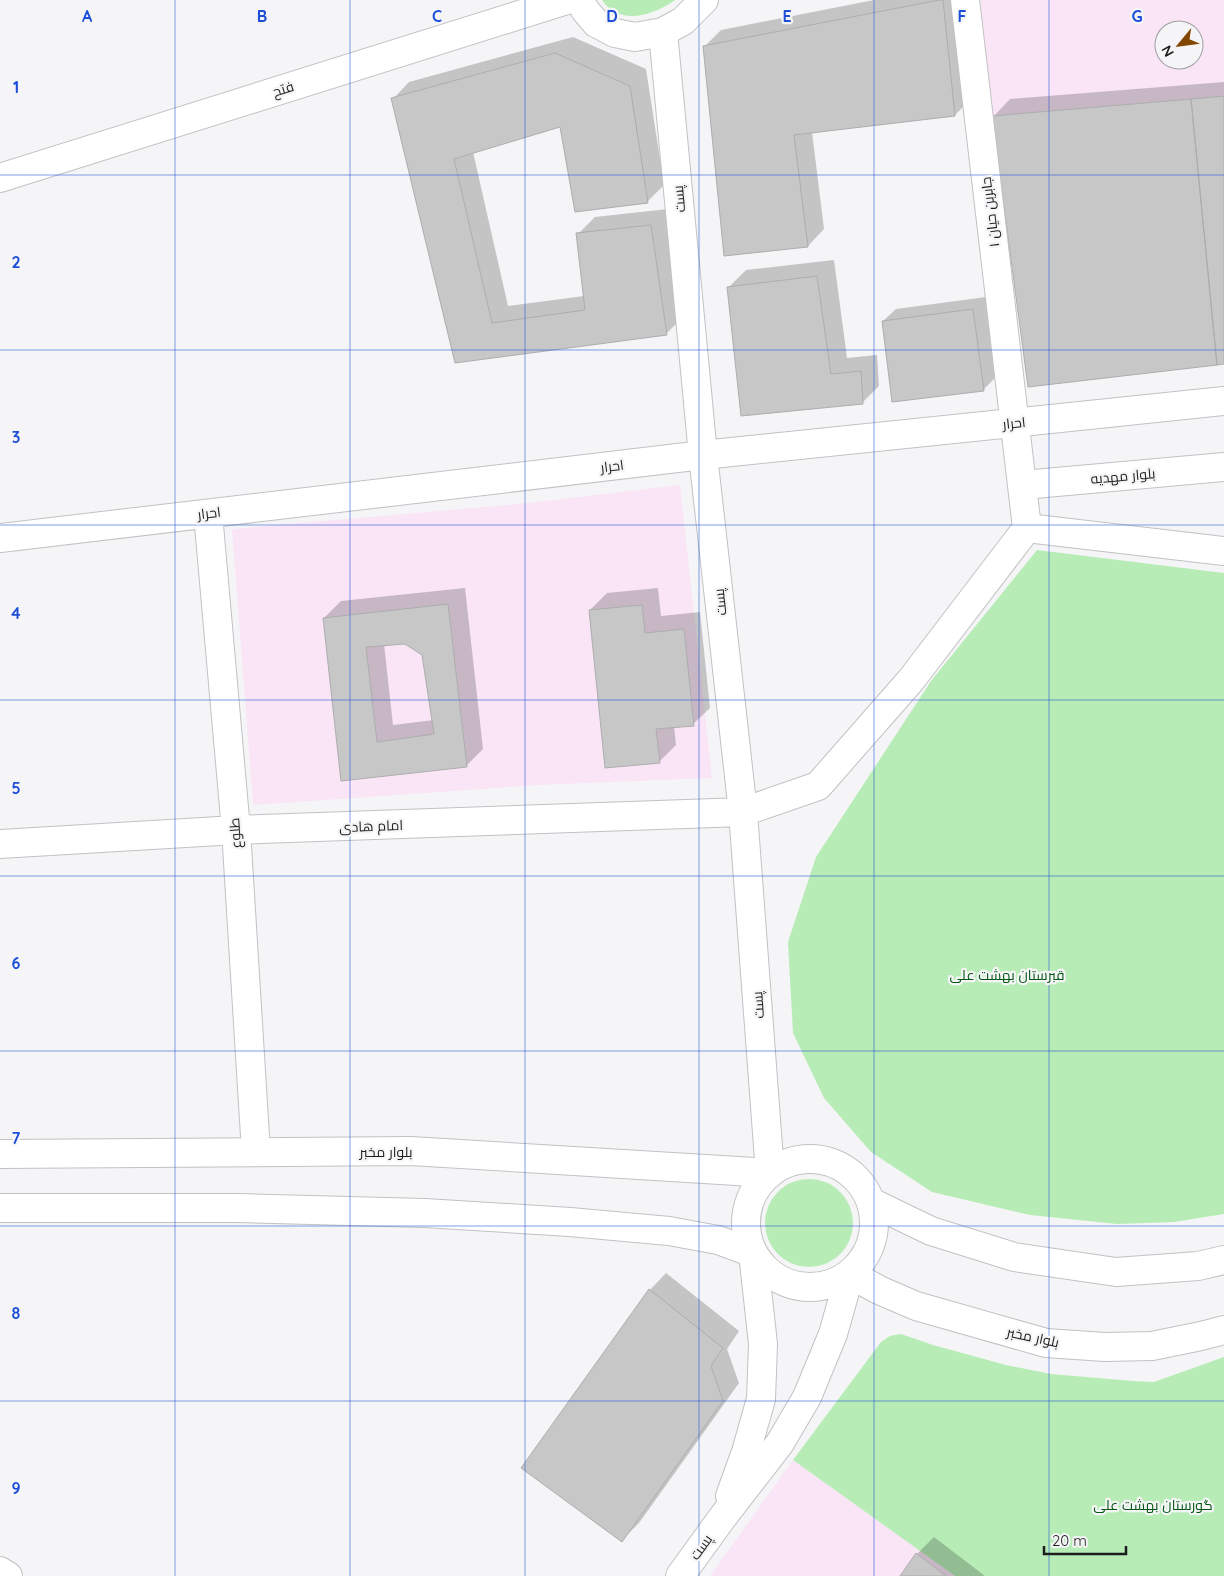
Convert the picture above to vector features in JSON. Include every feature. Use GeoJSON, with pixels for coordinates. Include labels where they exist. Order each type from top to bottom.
{"type":"FeatureCollection","features":[{"type":"Feature","properties":{"kind":"street","name":"فتح"},"geometry":{"type":"LineString","coordinates":[[0,178],[567,0]]}},
{"type":"Feature","properties":{"kind":"street"},"geometry":{"type":"LineString","coordinates":[[580,0],[585,10],[596,23],[615,33],[635,37],[663,32],[683,21],[704,0]]}},
{"type":"Feature","properties":{"kind":"street","name":"جابربن حیان ۱"},"geometry":{"type":"LineString","coordinates":[[965,0],[1027,528]]}},
{"type":"Feature","properties":{"kind":"street","name":"پست"},"geometry":{"type":"LineString","coordinates":[[663,32],[703,455],[743,812],[770,1173]]}},
{"type":"Feature","properties":{"kind":"street","name":"احرار"},"geometry":{"type":"LineString","coordinates":[[0,538],[703,455],[1224,401]]}},
{"type":"Feature","properties":{"kind":"street","name":"بلوار مهدیه"},"geometry":{"type":"LineString","coordinates":[[1023,485],[1224,466]]}},
{"type":"Feature","properties":{"kind":"street","name":"طلوع"},"geometry":{"type":"LineString","coordinates":[[208,514],[236,830],[256,1152]]}},
{"type":"Feature","properties":{"kind":"street"},"geometry":{"type":"LineString","coordinates":[[1027,528],[1224,551]]}},
{"type":"Feature","properties":{"kind":"street","name":"امام هادی"},"geometry":{"type":"LineString","coordinates":[[0,844],[236,830],[743,812],[818,786],[911,680],[1027,528]]}},
{"type":"Feature","properties":{"kind":"street","name":"بلوار مخبر"},"geometry":{"type":"LineString","coordinates":[[0,1154],[411,1151],[770,1173]]}},
{"type":"Feature","properties":{"kind":"street"},"geometry":{"type":"LineString","coordinates":[[0,1208],[238,1208],[424,1213],[570,1222],[669,1231],[718,1240],[753,1253],[764,1268],[779,1280],[797,1286],[815,1288],[834,1284],[850,1274],[864,1260],[872,1242],[875,1222],[871,1202],[864,1188],[855,1177],[842,1168],[828,1162],[813,1159],[798,1160],[783,1165],[770,1173],[760,1183],[752,1196],[747,1210],[746,1224],[748,1239],[753,1253],[763,1344],[761,1399],[746,1452],[722,1518]]}},
{"type":"Feature","properties":{"kind":"street"},"geometry":{"type":"LineString","coordinates":[[871,1202],[931,1231],[1014,1257],[1116,1272],[1198,1266],[1224,1260]]}},
{"type":"Feature","properties":{"kind":"street"},"geometry":{"type":"LineString","coordinates":[[722,1518],[780,1443],[807,1397],[833,1334],[850,1274]]}},
{"type":"Feature","properties":{"kind":"street","name":"بلوار مخبر"},"geometry":{"type":"LineString","coordinates":[[850,1274],[916,1306],[1046,1343],[1105,1348],[1152,1346],[1224,1330]]}},
{"type":"Feature","properties":{"kind":"street","name":"پست"},"geometry":{"type":"LineString","coordinates":[[680,1576],[722,1518]]}},
{"type":"Feature","properties":{"kind":"street"},"geometry":{"type":"LineString","coordinates":[[0,1571],[8,1576]]}},
{"type":"Feature","properties":{"kind":"shaded area"},"geometry":{"type":"Polygon","coordinates":[[[980,0],[1224,0],[1224,96],[992,116],[980,0]]]}},
{"type":"Feature","properties":{"kind":"shaded area"},"geometry":{"type":"Polygon","coordinates":[[[680,485],[712,778],[538,785],[253,805],[232,529],[519,504],[680,485]]]}},
{"type":"Feature","properties":{"kind":"shaded area"},"geometry":{"type":"Polygon","coordinates":[[[793,1460],[955,1576],[710,1576],[793,1460]]]}},
{"type":"Feature","properties":{"kind":"green space"},"geometry":{"type":"Polygon","coordinates":[[[602,0],[675,0],[647,14],[627,16],[609,8],[602,0]]]}},
{"type":"Feature","properties":{"kind":"green space","name":"قبرستان بهشت علی"},"geometry":{"type":"Polygon","coordinates":[[[1037,550],[1224,573],[1224,1214],[1174,1222],[1117,1224],[1030,1215],[932,1192],[871,1152],[824,1098],[793,1033],[788,942],[816,857],[931,681],[1037,550]]]}},
{"type":"Feature","properties":{"kind":"green space"},"geometry":{"type":"Polygon","coordinates":[[[809,1179],[826,1183],[840,1192],[849,1206],[853,1223],[849,1240],[840,1254],[826,1263],[809,1267],[792,1263],[778,1254],[769,1240],[765,1223],[769,1206],[778,1192],[792,1183],[809,1179]]]}},
{"type":"Feature","properties":{"kind":"green space","name":"گورستان بهشت علی"},"geometry":{"type":"Polygon","coordinates":[[[901,1334],[1006,1365],[1051,1374],[1133,1381],[1154,1382],[1224,1357],[1224,1576],[955,1576],[793,1460],[881,1342],[890,1336],[901,1334]]]}},
{"type":"Feature","properties":{"kind":"building"},"geometry":{"type":"Polygon","coordinates":[[[943,0],[955,116],[794,135],[808,247],[724,256],[703,46],[943,0]]]}},
{"type":"Feature","properties":{"kind":"building"},"geometry":{"type":"Polygon","coordinates":[[[555,53],[630,86],[648,203],[575,212],[560,127],[454,159],[492,323],[585,310],[576,233],[651,225],[667,335],[455,363],[391,98],[555,53]]]}},
{"type":"Feature","properties":{"kind":"building"},"geometry":{"type":"Polygon","coordinates":[[[1224,96],[1224,364],[1217,365],[1191,99],[1224,96]]]}},
{"type":"Feature","properties":{"kind":"building"},"geometry":{"type":"Polygon","coordinates":[[[1191,99],[1217,365],[1028,387],[992,116],[1191,99]]]}},
{"type":"Feature","properties":{"kind":"building"},"geometry":{"type":"Polygon","coordinates":[[[817,276],[831,374],[861,371],[863,404],[741,416],[727,287],[817,276]]]}},
{"type":"Feature","properties":{"kind":"building"},"geometry":{"type":"Polygon","coordinates":[[[973,309],[984,391],[892,402],[882,321],[973,309]]]}},
{"type":"Feature","properties":{"kind":"building"},"geometry":{"type":"Polygon","coordinates":[[[448,604],[467,767],[341,781],[323,618],[448,604]],[[405,644],[366,647],[377,742],[434,734],[422,655],[405,644]]]}},
{"type":"Feature","properties":{"kind":"building"},"geometry":{"type":"Polygon","coordinates":[[[642,605],[645,633],[684,629],[694,726],[656,729],[660,763],[605,768],[589,610],[642,605]]]}},
{"type":"Feature","properties":{"kind":"building"},"geometry":{"type":"Polygon","coordinates":[[[649,1289],[723,1348],[711,1366],[723,1401],[622,1542],[521,1468],[649,1289]]]}},
{"type":"Feature","properties":{"kind":"building"},"geometry":{"type":"Polygon","coordinates":[[[916,1553],[946,1576],[900,1576],[916,1553]]]}}]}
